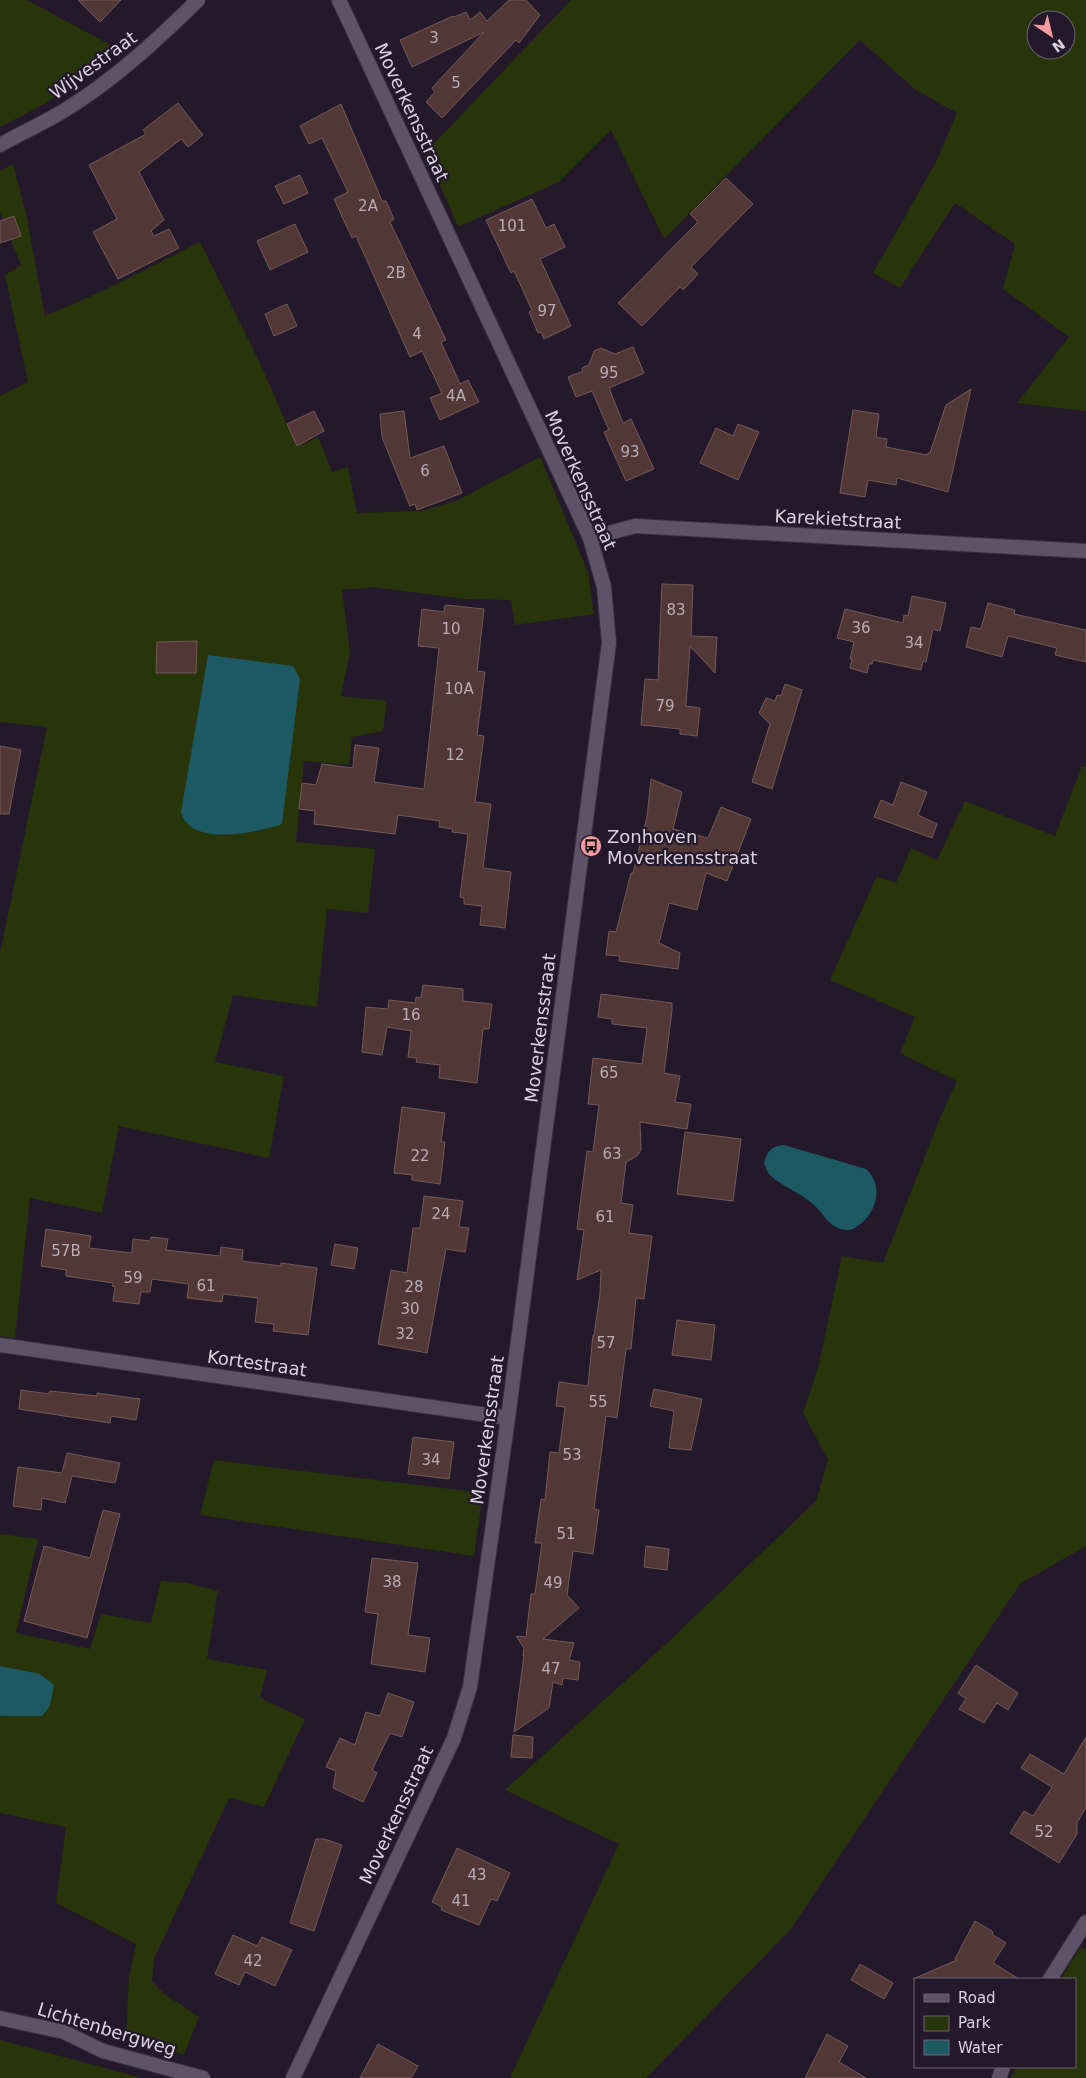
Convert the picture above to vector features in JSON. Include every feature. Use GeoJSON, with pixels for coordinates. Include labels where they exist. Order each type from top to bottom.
{"type":"FeatureCollection","features":[{"type":"Feature","properties":{"kind":"street","name":"Wijvestraat"},"geometry":{"type":"LineString","coordinates":[[0,145],[64,111],[105,82],[151,46],[198,0]]}},
{"type":"Feature","properties":{"kind":"street","name":"Moverkensstraat"},"geometry":{"type":"LineString","coordinates":[[293,2078],[454,1738],[470,1687],[508,1418],[609,643],[604,587],[590,538],[339,0]]}},
{"type":"Feature","properties":{"kind":"street","name":"Karekietstraat"},"geometry":{"type":"LineString","coordinates":[[590,538],[635,526],[1086,551]]}},
{"type":"Feature","properties":{"kind":"street","name":"Kortestraat"},"geometry":{"type":"LineString","coordinates":[[0,1345],[508,1418]]}},
{"type":"Feature","properties":{"kind":"street"},"geometry":{"type":"LineString","coordinates":[[1051,1978],[1086,1922]]}},
{"type":"Feature","properties":{"kind":"street","name":"Lichtenbergweg"},"geometry":{"type":"LineString","coordinates":[[0,2018],[64,2032],[103,2051],[203,2078]]}},
{"type":"Feature","properties":{"kind":"green space"},"geometry":{"type":"Polygon","coordinates":[[[0,0],[27,0],[116,48],[45,104],[0,127],[0,0]]]}},
{"type":"Feature","properties":{"kind":"green space"},"geometry":{"type":"Polygon","coordinates":[[[571,0],[1086,0],[1086,411],[1017,403],[1069,337],[1003,289],[1015,244],[955,203],[900,288],[873,273],[936,162],[957,113],[916,90],[860,40],[664,239],[611,130],[559,182],[458,227],[426,152],[571,0]]]}},
{"type":"Feature","properties":{"kind":"green space"},"geometry":{"type":"Polygon","coordinates":[[[13,164],[26,213],[45,316],[103,291],[200,242],[259,361],[297,447],[318,437],[332,472],[348,467],[357,513],[421,511],[456,501],[540,457],[588,572],[594,614],[515,625],[511,600],[465,599],[373,587],[342,590],[350,652],[341,696],[387,701],[383,731],[352,737],[349,765],[304,761],[296,842],[375,849],[368,913],[327,909],[317,1007],[233,995],[215,1062],[284,1076],[269,1158],[119,1126],[102,1213],[30,1198],[15,1338],[0,1336],[0,953],[47,727],[0,722],[0,396],[28,382],[5,275],[21,265],[0,212],[0,171],[13,164]]]}},
{"type":"Feature","properties":{"kind":"green space"},"geometry":{"type":"Polygon","coordinates":[[[1082,766],[1086,767],[1086,1546],[1020,1584],[791,1929],[646,2078],[510,2078],[619,1844],[505,1790],[666,1644],[816,1501],[828,1460],[803,1413],[818,1368],[842,1256],[883,1263],[940,1118],[957,1081],[900,1053],[915,1017],[830,980],[877,876],[896,883],[911,848],[937,860],[965,801],[1055,836],[1082,766]]]}},
{"type":"Feature","properties":{"kind":"green space"},"geometry":{"type":"Polygon","coordinates":[[[214,1460],[483,1493],[474,1556],[200,1515],[214,1460]]]}},
{"type":"Feature","properties":{"kind":"green space"},"geometry":{"type":"Polygon","coordinates":[[[0,1534],[38,1539],[16,1633],[90,1649],[101,1614],[151,1623],[161,1581],[187,1583],[218,1591],[207,1659],[267,1670],[260,1698],[305,1719],[264,1807],[229,1798],[154,1959],[152,1981],[163,1993],[199,2017],[184,2055],[126,2036],[129,1978],[136,1944],[56,1903],[66,1827],[0,1813],[0,1716],[4,1717],[40,1674],[0,1666],[0,1534]]]}},
{"type":"Feature","properties":{"kind":"green space"},"geometry":{"type":"Polygon","coordinates":[[[1081,1947],[1086,1950],[1086,2078],[1010,2078],[1016,2068],[1076,2068],[1076,1978],[1062,1978],[1081,1947]]]}},
{"type":"Feature","properties":{"kind":"green space"},"geometry":{"type":"Polygon","coordinates":[[[0,2040],[143,2078],[0,2078],[0,2040]]]}},
{"type":"Feature","properties":{"kind":"water"},"geometry":{"type":"Polygon","coordinates":[[[208,655],[293,666],[300,679],[282,824],[246,833],[205,833],[194,829],[182,816],[181,812],[208,655]]]}},
{"type":"Feature","properties":{"kind":"water"},"geometry":{"type":"Polygon","coordinates":[[[784,1145],[866,1169],[875,1183],[876,1198],[874,1206],[865,1220],[851,1230],[834,1226],[808,1200],[771,1176],[764,1163],[765,1159],[773,1148],[784,1145]]]}},
{"type":"Feature","properties":{"kind":"water"},"geometry":{"type":"Polygon","coordinates":[[[0,1666],[40,1674],[54,1685],[50,1706],[42,1716],[0,1716],[0,1666]]]}},
{"type":"Feature","properties":{"kind":"building"},"geometry":{"type":"Polygon","coordinates":[[[78,0],[121,0],[100,22],[78,0]]]}},
{"type":"Feature","properties":{"kind":"building"},"geometry":{"type":"Polygon","coordinates":[[[509,0],[526,0],[540,15],[519,43],[516,40],[442,118],[426,102],[435,92],[432,88],[484,32],[412,67],[400,40],[466,12],[470,20],[480,12],[487,21],[509,0]]]}},
{"type":"Feature","properties":{"kind":"building"},"geometry":{"type":"Polygon","coordinates":[[[178,103],[203,135],[188,147],[181,139],[139,172],[164,220],[151,231],[154,236],[169,229],[179,248],[118,279],[93,232],[117,219],[89,165],[146,134],[143,130],[178,103]]]}},
{"type":"Feature","properties":{"kind":"building"},"geometry":{"type":"Polygon","coordinates":[[[341,104],[382,201],[386,201],[394,219],[390,222],[446,340],[441,342],[460,384],[468,380],[479,402],[440,420],[430,398],[442,393],[422,351],[410,357],[356,236],[352,238],[334,199],[348,192],[322,138],[309,144],[300,126],[341,104]]]}},
{"type":"Feature","properties":{"kind":"building"},"geometry":{"type":"Polygon","coordinates":[[[300,175],[308,193],[284,204],[275,186],[300,175]]]}},
{"type":"Feature","properties":{"kind":"building"},"geometry":{"type":"Polygon","coordinates":[[[726,178],[753,204],[691,267],[698,274],[683,290],[680,287],[642,326],[618,303],[698,222],[690,214],[726,178]]]}},
{"type":"Feature","properties":{"kind":"building"},"geometry":{"type":"Polygon","coordinates":[[[532,199],[546,228],[554,224],[565,247],[540,259],[571,326],[544,339],[541,332],[538,333],[529,312],[532,310],[514,271],[511,273],[486,220],[532,199]]]}},
{"type":"Feature","properties":{"kind":"building"},"geometry":{"type":"Polygon","coordinates":[[[14,216],[21,236],[0,243],[0,221],[14,216]]]}},
{"type":"Feature","properties":{"kind":"building"},"geometry":{"type":"Polygon","coordinates":[[[295,224],[308,252],[270,270],[257,241],[295,224]]]}},
{"type":"Feature","properties":{"kind":"building"},"geometry":{"type":"Polygon","coordinates":[[[287,304],[297,326],[274,336],[265,314],[287,304]]]}},
{"type":"Feature","properties":{"kind":"building"},"geometry":{"type":"Polygon","coordinates":[[[633,347],[644,373],[609,388],[623,423],[631,419],[654,469],[626,481],[604,432],[609,430],[592,391],[576,397],[568,377],[583,371],[582,368],[589,365],[594,351],[601,348],[615,354],[633,347]]]}},
{"type":"Feature","properties":{"kind":"building"},"geometry":{"type":"Polygon","coordinates":[[[971,389],[948,492],[897,478],[896,485],[868,480],[865,497],[840,493],[853,410],[879,414],[876,437],[887,439],[886,447],[927,455],[930,453],[946,405],[971,389]]]}},
{"type":"Feature","properties":{"kind":"building"},"geometry":{"type":"Polygon","coordinates":[[[314,411],[324,431],[297,446],[287,424],[314,411]]]}},
{"type":"Feature","properties":{"kind":"building"},"geometry":{"type":"Polygon","coordinates":[[[404,411],[410,458],[444,446],[462,493],[417,510],[415,504],[410,506],[382,437],[380,414],[404,411]]]}},
{"type":"Feature","properties":{"kind":"building"},"geometry":{"type":"Polygon","coordinates":[[[738,424],[759,432],[738,480],[700,463],[716,428],[733,436],[738,424]]]}},
{"type":"Feature","properties":{"kind":"building"},"geometry":{"type":"Polygon","coordinates":[[[662,584],[693,585],[691,636],[717,637],[715,673],[690,646],[686,706],[700,708],[697,736],[680,734],[680,729],[641,725],[645,679],[658,680],[662,584]]]}},
{"type":"Feature","properties":{"kind":"building"},"geometry":{"type":"Polygon","coordinates":[[[912,596],[946,603],[940,631],[933,629],[926,662],[923,661],[921,670],[873,660],[872,664],[869,664],[867,673],[850,668],[854,642],[837,638],[845,609],[903,623],[904,615],[908,616],[912,596]]]}},
{"type":"Feature","properties":{"kind":"building"},"geometry":{"type":"Polygon","coordinates":[[[988,603],[1015,610],[1014,614],[1086,630],[1086,662],[1055,655],[1057,648],[1008,636],[1002,657],[966,647],[971,627],[981,629],[988,603]]]}},
{"type":"Feature","properties":{"kind":"building"},"geometry":{"type":"Polygon","coordinates":[[[445,605],[484,609],[477,671],[485,672],[477,735],[484,736],[475,802],[491,804],[483,868],[511,872],[505,928],[480,925],[482,906],[464,904],[464,898],[460,897],[468,834],[452,832],[453,829],[439,827],[440,821],[398,815],[395,834],[314,824],[315,811],[299,809],[302,783],[316,785],[322,764],[353,768],[355,745],[379,748],[374,782],[424,789],[439,648],[418,646],[422,609],[444,612],[445,605]]]}},
{"type":"Feature","properties":{"kind":"building"},"geometry":{"type":"Polygon","coordinates":[[[197,641],[196,673],[156,673],[157,642],[197,641]]]}},
{"type":"Feature","properties":{"kind":"building"},"geometry":{"type":"Polygon","coordinates":[[[785,684],[802,690],[772,789],[752,782],[770,724],[759,713],[766,698],[775,701],[777,695],[781,696],[785,684]]]}},
{"type":"Feature","properties":{"kind":"building"},"geometry":{"type":"Polygon","coordinates":[[[0,746],[21,750],[9,814],[0,814],[0,746]]]}},
{"type":"Feature","properties":{"kind":"building"},"geometry":{"type":"Polygon","coordinates":[[[651,779],[682,792],[673,829],[708,838],[721,807],[751,819],[727,881],[706,873],[697,910],[669,903],[659,943],[680,953],[678,969],[619,961],[620,956],[606,955],[609,931],[616,932],[631,873],[633,873],[647,817],[651,779]]]}},
{"type":"Feature","properties":{"kind":"building"},"geometry":{"type":"Polygon","coordinates":[[[901,782],[927,792],[918,815],[937,824],[932,838],[874,817],[881,800],[893,805],[901,782]]]}},
{"type":"Feature","properties":{"kind":"building"},"geometry":{"type":"Polygon","coordinates":[[[423,985],[463,989],[463,1001],[492,1004],[489,1029],[483,1029],[477,1083],[439,1078],[440,1065],[416,1062],[417,1058],[408,1057],[411,1031],[387,1027],[382,1055],[362,1052],[366,1007],[388,1009],[389,1000],[415,1003],[416,997],[421,998],[423,985]]]}},
{"type":"Feature","properties":{"kind":"building"},"geometry":{"type":"Polygon","coordinates":[[[601,994],[672,1003],[664,1073],[680,1076],[675,1102],[691,1104],[687,1129],[640,1122],[641,1150],[637,1156],[626,1162],[621,1203],[633,1205],[629,1233],[652,1236],[644,1299],[636,1298],[631,1349],[626,1349],[617,1418],[606,1416],[594,1509],[599,1510],[593,1554],[573,1551],[567,1595],[579,1608],[543,1639],[574,1643],[569,1660],[580,1662],[578,1680],[563,1678],[562,1685],[553,1682],[549,1708],[514,1732],[524,1655],[524,1648],[516,1636],[526,1637],[531,1594],[535,1594],[542,1543],[535,1543],[541,1499],[545,1500],[550,1452],[559,1453],[565,1407],[556,1406],[559,1382],[588,1386],[593,1335],[600,1294],[601,1270],[577,1280],[584,1230],[577,1229],[587,1151],[593,1152],[599,1105],[588,1104],[593,1058],[642,1064],[647,1028],[612,1024],[612,1019],[598,1017],[601,994]]]}},
{"type":"Feature","properties":{"kind":"building"},"geometry":{"type":"Polygon","coordinates":[[[402,1107],[445,1113],[441,1142],[445,1142],[440,1184],[412,1180],[412,1175],[394,1173],[402,1107]]]}},
{"type":"Feature","properties":{"kind":"building"},"geometry":{"type":"Polygon","coordinates":[[[685,1132],[741,1139],[733,1201],[677,1194],[685,1132]]]}},
{"type":"Feature","properties":{"kind":"building"},"geometry":{"type":"Polygon","coordinates":[[[424,1196],[463,1201],[459,1227],[469,1228],[465,1252],[446,1249],[427,1353],[378,1344],[391,1270],[407,1273],[413,1228],[420,1228],[424,1196]]]}},
{"type":"Feature","properties":{"kind":"building"},"geometry":{"type":"Polygon","coordinates":[[[46,1229],[91,1236],[89,1248],[132,1253],[133,1239],[150,1241],[151,1237],[168,1239],[166,1250],[220,1256],[221,1247],[243,1250],[242,1261],[281,1266],[281,1263],[317,1268],[308,1335],[273,1331],[274,1324],[255,1322],[258,1298],[223,1294],[222,1302],[187,1298],[189,1284],[152,1279],[150,1292],[141,1292],[139,1304],[113,1301],[115,1287],[112,1286],[113,1283],[66,1276],[66,1270],[41,1266],[46,1229]]]}},
{"type":"Feature","properties":{"kind":"building"},"geometry":{"type":"Polygon","coordinates":[[[335,1244],[358,1248],[354,1269],[331,1265],[335,1244]]]}},
{"type":"Feature","properties":{"kind":"building"},"geometry":{"type":"Polygon","coordinates":[[[677,1320],[715,1325],[711,1360],[672,1355],[677,1320]]]}},
{"type":"Feature","properties":{"kind":"building"},"geometry":{"type":"Polygon","coordinates":[[[654,1389],[702,1399],[691,1450],[669,1448],[674,1411],[650,1406],[654,1389]]]}},
{"type":"Feature","properties":{"kind":"building"},"geometry":{"type":"Polygon","coordinates":[[[21,1390],[49,1394],[50,1391],[97,1396],[97,1393],[140,1399],[136,1420],[111,1416],[110,1423],[19,1409],[21,1390]]]}},
{"type":"Feature","properties":{"kind":"building"},"geometry":{"type":"Polygon","coordinates":[[[413,1437],[454,1442],[449,1479],[408,1474],[413,1437]]]}},
{"type":"Feature","properties":{"kind":"building"},"geometry":{"type":"Polygon","coordinates":[[[67,1453],[120,1463],[115,1483],[72,1476],[65,1503],[42,1498],[41,1510],[13,1506],[18,1467],[62,1473],[67,1453]]]}},
{"type":"Feature","properties":{"kind":"building"},"geometry":{"type":"Polygon","coordinates":[[[103,1510],[120,1514],[87,1638],[24,1621],[44,1546],[90,1558],[103,1510]]]}},
{"type":"Feature","properties":{"kind":"building"},"geometry":{"type":"Polygon","coordinates":[[[646,1546],[669,1549],[667,1570],[644,1567],[646,1546]]]}},
{"type":"Feature","properties":{"kind":"building"},"geometry":{"type":"Polygon","coordinates":[[[372,1558],[418,1563],[408,1635],[430,1638],[425,1672],[371,1664],[378,1614],[365,1612],[372,1558]]]}},
{"type":"Feature","properties":{"kind":"building"},"geometry":{"type":"Polygon","coordinates":[[[976,1665],[1018,1693],[1008,1710],[997,1703],[984,1723],[959,1709],[966,1699],[958,1693],[976,1665]]]}},
{"type":"Feature","properties":{"kind":"building"},"geometry":{"type":"Polygon","coordinates":[[[388,1693],[414,1702],[402,1737],[390,1733],[372,1770],[377,1773],[363,1802],[333,1788],[336,1771],[326,1767],[340,1738],[355,1745],[366,1712],[380,1716],[388,1693]]]}},
{"type":"Feature","properties":{"kind":"building"},"geometry":{"type":"Polygon","coordinates":[[[513,1735],[533,1737],[532,1758],[511,1757],[513,1735]]]}},
{"type":"Feature","properties":{"kind":"building"},"geometry":{"type":"Polygon","coordinates":[[[1086,1737],[1086,1807],[1077,1823],[1077,1834],[1059,1863],[1010,1833],[1024,1811],[1033,1816],[1052,1787],[1021,1768],[1030,1754],[1064,1774],[1086,1737]]]}},
{"type":"Feature","properties":{"kind":"building"},"geometry":{"type":"Polygon","coordinates":[[[316,1839],[324,1839],[342,1845],[314,1931],[290,1923],[316,1839]]]}},
{"type":"Feature","properties":{"kind":"building"},"geometry":{"type":"Polygon","coordinates":[[[457,1848],[510,1873],[497,1901],[491,1899],[479,1925],[441,1910],[442,1907],[432,1902],[457,1848]]]}},
{"type":"Feature","properties":{"kind":"building"},"geometry":{"type":"Polygon","coordinates":[[[975,1921],[992,1931],[993,1935],[1006,1943],[993,1963],[1017,1978],[915,1978],[957,1960],[955,1959],[975,1921]]]}},
{"type":"Feature","properties":{"kind":"building"},"geometry":{"type":"Polygon","coordinates":[[[233,1935],[257,1946],[262,1937],[292,1950],[275,1986],[245,1972],[239,1985],[215,1974],[233,1935]]]}},
{"type":"Feature","properties":{"kind":"building"},"geometry":{"type":"Polygon","coordinates":[[[860,1964],[893,1983],[884,1999],[851,1980],[860,1964]]]}},
{"type":"Feature","properties":{"kind":"building"},"geometry":{"type":"Polygon","coordinates":[[[827,2034],[848,2046],[839,2062],[866,2078],[805,2078],[827,2034]]]}},
{"type":"Feature","properties":{"kind":"building"},"geometry":{"type":"Polygon","coordinates":[[[378,2044],[418,2066],[411,2078],[360,2078],[378,2044]]]}},
{"type":"Feature","properties":{"kind":"place","name":"Zonhoven Moverkensstraat"},"geometry":{"type":"Point","coordinates":[591,846]}}]}
